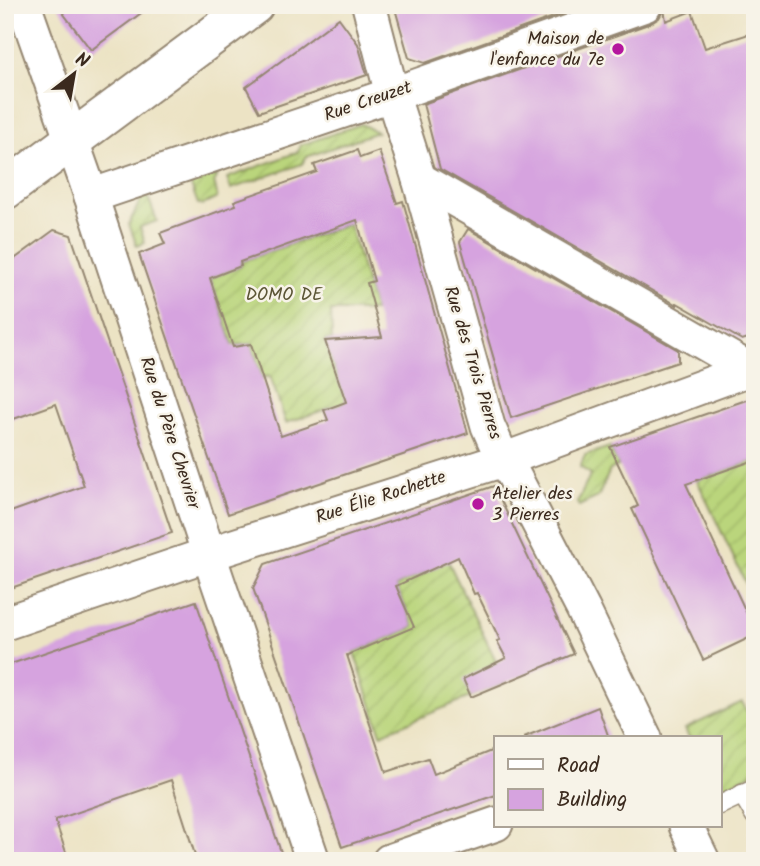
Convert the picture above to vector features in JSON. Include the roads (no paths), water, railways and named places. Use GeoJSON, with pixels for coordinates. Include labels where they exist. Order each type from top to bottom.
{"type":"FeatureCollection","features":[{"type":"Feature","properties":{"kind":"main road"},"geometry":{"type":"LineString","coordinates":[[5,190],[254,5]]}},
{"type":"Feature","properties":{"kind":"street","name":"Rue du Père Chevrier"},"geometry":{"type":"LineString","coordinates":[[24,5],[313,861]]}},
{"type":"Feature","properties":{"kind":"street","name":"Rue des Trois Pierres"},"geometry":{"type":"LineString","coordinates":[[369,5],[488,426],[503,460],[564,572],[644,736]]}},
{"type":"Feature","properties":{"kind":"street","name":"Rue Creuzet"},"geometry":{"type":"LineString","coordinates":[[90,196],[645,5]]}},
{"type":"Feature","properties":{"kind":"street"},"geometry":{"type":"LineString","coordinates":[[419,179],[752,368]]}},
{"type":"Feature","properties":{"kind":"street","name":"Rue Élie Rochette"},"geometry":{"type":"LineString","coordinates":[[5,623],[209,554],[503,460],[752,368]]}},
{"type":"Feature","properties":{"kind":"street"},"geometry":{"type":"LineString","coordinates":[[389,861],[494,825]]}},
{"type":"Feature","properties":{"kind":"street"},"geometry":{"type":"LineString","coordinates":[[687,828],[703,861]]}},
{"type":"Feature","properties":{"kind":"lane"},"geometry":{"type":"LineString","coordinates":[[722,803],[747,792],[755,817]]}},
{"type":"Feature","properties":{"kind":"place","name":"Maison de l'enfance du 7e"},"geometry":{"type":"Point","coordinates":[618,49]}},
{"type":"Feature","properties":{"kind":"place","name":"Atelier des 3 Pierres"},"geometry":{"type":"Point","coordinates":[478,504]}},
{"type":"Feature","properties":{"kind":"park label","name":"DOMO DE"},"geometry":{"type":"Point","coordinates":[284,295]}}]}
